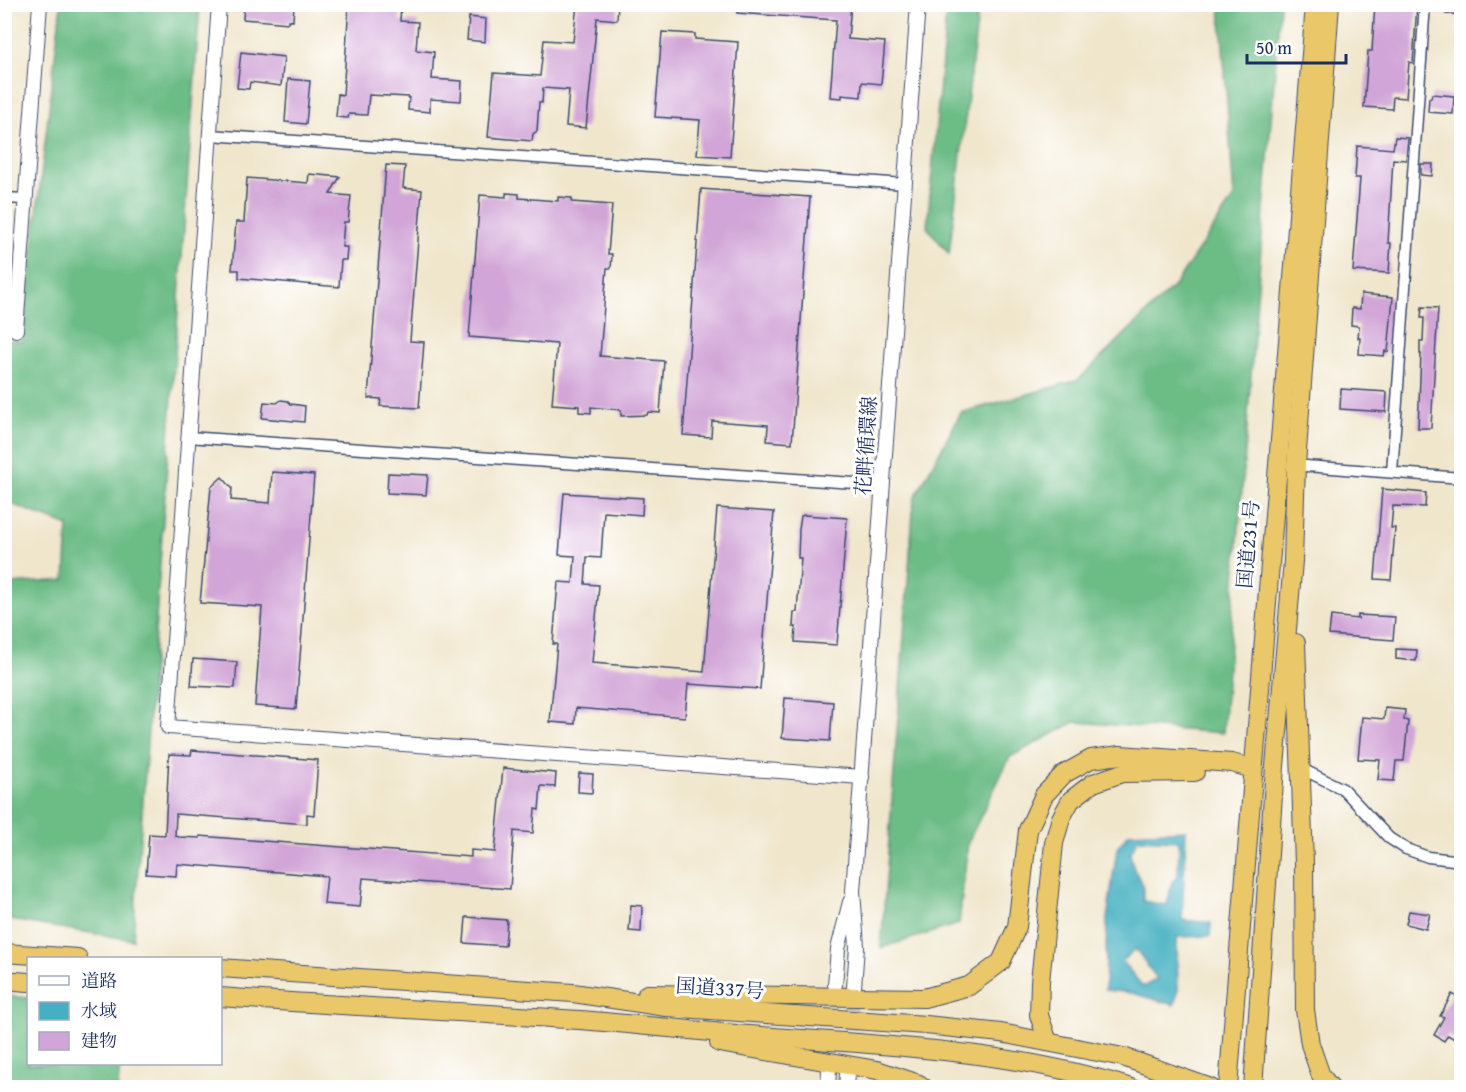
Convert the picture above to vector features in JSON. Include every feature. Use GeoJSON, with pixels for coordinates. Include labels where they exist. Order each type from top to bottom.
{"type":"FeatureCollection","features":[{"type":"Feature","properties":{"kind":"highway","name":"国道231号"},"geometry":{"type":"LineString","coordinates":[[1226,1088],[1315,4]]}},
{"type":"Feature","properties":{"kind":"highway"},"geometry":{"type":"LineString","coordinates":[[1253,1088],[1275,766],[1293,561],[1296,465],[1330,4]]}},
{"type":"Feature","properties":{"kind":"highway"},"geometry":{"type":"LineString","coordinates":[[1293,561],[1304,863],[1305,1010],[1310,1044],[1321,1076],[1331,1088]]}},
{"type":"Feature","properties":{"kind":"highway"},"geometry":{"type":"LineString","coordinates":[[573,993],[924,998],[969,986],[1001,963],[1017,927],[1028,830],[1044,795],[1064,774],[1091,759],[1120,755],[1232,763],[1253,769]]}},
{"type":"Feature","properties":{"kind":"highway"},"geometry":{"type":"LineString","coordinates":[[1048,1042],[1039,1015],[1046,908],[1054,843],[1061,818],[1071,800],[1093,783],[1122,772],[1234,773],[1275,766],[1300,768]]}},
{"type":"Feature","properties":{"kind":"highway"},"geometry":{"type":"LineString","coordinates":[[4,953],[63,957]]}},
{"type":"Feature","properties":{"kind":"highway","name":"国道337号"},"geometry":{"type":"LineString","coordinates":[[222,969],[573,993],[666,1007],[937,1026],[1001,1033],[1123,1057],[1206,1086]]}},
{"type":"Feature","properties":{"kind":"highway"},"geometry":{"type":"LineString","coordinates":[[4,980],[27,982]]}},
{"type":"Feature","properties":{"kind":"highway"},"geometry":{"type":"LineString","coordinates":[[222,997],[581,1020],[923,1048],[1022,1060],[1131,1088]]}},
{"type":"Feature","properties":{"kind":"highway"},"geometry":{"type":"LineString","coordinates":[[581,1020],[877,1070],[920,1084],[924,1088]]}},
{"type":"Feature","properties":{"kind":"street"},"geometry":{"type":"LineString","coordinates":[[16,330],[40,4]]}},
{"type":"Feature","properties":{"kind":"street"},"geometry":{"type":"LineString","coordinates":[[219,4],[168,728],[862,777]]}},
{"type":"Feature","properties":{"kind":"street","name":"花畔循環線"},"geometry":{"type":"LineString","coordinates":[[854,987],[857,947],[853,891],[918,4]]}},
{"type":"Feature","properties":{"kind":"street"},"geometry":{"type":"LineString","coordinates":[[1392,472],[1425,4]]}},
{"type":"Feature","properties":{"kind":"street"},"geometry":{"type":"LineString","coordinates":[[210,135],[905,184]]}},
{"type":"Feature","properties":{"kind":"street"},"geometry":{"type":"LineString","coordinates":[[4,198],[26,199]]}},
{"type":"Feature","properties":{"kind":"street"},"geometry":{"type":"LineString","coordinates":[[188,437],[883,485]]}},
{"type":"Feature","properties":{"kind":"street"},"geometry":{"type":"LineString","coordinates":[[1277,465],[1461,478]]}},
{"type":"Feature","properties":{"kind":"street"},"geometry":{"type":"LineString","coordinates":[[1300,768],[1343,789],[1389,838],[1406,849],[1428,857],[1461,861]]}},
{"type":"Feature","properties":{"kind":"street","name":"花畔循環線"},"geometry":{"type":"LineString","coordinates":[[835,985],[838,949],[853,891]]}},
{"type":"Feature","properties":{"kind":"street"},"geometry":{"type":"LineString","coordinates":[[828,1088],[830,1070]]}},
{"type":"Feature","properties":{"kind":"street"},"geometry":{"type":"LineString","coordinates":[[846,1088],[847,1072]]}},
{"type":"Feature","properties":{"kind":"green space"},"geometry":{"type":"Polygon","coordinates":[[[61,5],[200,5],[133,940],[5,919],[4,663],[10,584],[65,580],[68,526],[4,501],[5,340],[22,341],[61,5]]]}},
{"type":"Feature","properties":{"kind":"green space"},"geometry":{"type":"Polygon","coordinates":[[[947,5],[979,5],[949,254],[927,227],[947,5]]]}},
{"type":"Feature","properties":{"kind":"green space"},"geometry":{"type":"Polygon","coordinates":[[[1220,5],[1280,5],[1223,733],[1075,722],[1010,757],[968,842],[959,924],[881,948],[914,499],[961,413],[1078,380],[1175,285],[1234,197],[1220,5]]]}},
{"type":"Feature","properties":{"kind":"green space"},"geometry":{"type":"Polygon","coordinates":[[[7,996],[27,998],[27,1065],[120,1065],[118,1087],[5,1087],[4,999],[7,996]]]}},
{"type":"Feature","properties":{"kind":"water"},"geometry":{"type":"Polygon","coordinates":[[[1186,830],[1182,920],[1211,923],[1210,936],[1177,937],[1178,992],[1174,1005],[1132,993],[1105,990],[1107,919],[1117,848],[1129,833],[1186,830]],[[1138,839],[1130,854],[1134,869],[1143,885],[1143,901],[1167,905],[1172,882],[1178,876],[1179,841],[1138,839]],[[1136,949],[1122,961],[1143,987],[1157,979],[1136,949]]]}},
{"type":"Feature","properties":{"kind":"building"},"geometry":{"type":"Polygon","coordinates":[[[244,4],[294,4],[293,21],[288,20],[288,23],[243,19],[244,4]]]}},
{"type":"Feature","properties":{"kind":"building"},"geometry":{"type":"Polygon","coordinates":[[[349,4],[401,4],[400,21],[418,22],[416,50],[434,52],[432,79],[462,81],[461,101],[430,99],[430,112],[408,110],[409,97],[369,95],[367,115],[349,114],[348,118],[336,117],[338,94],[343,95],[349,4]]]}},
{"type":"Feature","properties":{"kind":"building"},"geometry":{"type":"Polygon","coordinates":[[[577,4],[618,4],[617,20],[597,18],[586,128],[566,126],[569,90],[543,88],[542,103],[539,102],[537,131],[533,134],[532,141],[488,137],[494,73],[540,76],[544,40],[573,42],[577,4]]]}},
{"type":"Feature","properties":{"kind":"building"},"geometry":{"type":"Polygon","coordinates":[[[737,4],[851,4],[848,39],[885,42],[881,84],[862,82],[861,97],[842,95],[842,98],[830,97],[836,20],[737,13],[737,4]]]}},
{"type":"Feature","properties":{"kind":"building"},"geometry":{"type":"Polygon","coordinates":[[[1375,4],[1417,4],[1413,63],[1409,62],[1406,98],[1393,97],[1392,109],[1364,107],[1368,51],[1372,51],[1375,4]]]}},
{"type":"Feature","properties":{"kind":"building"},"geometry":{"type":"Polygon","coordinates":[[[1447,4],[1461,4],[1461,15],[1446,14],[1447,4]]]}},
{"type":"Feature","properties":{"kind":"building"},"geometry":{"type":"Polygon","coordinates":[[[469,17],[486,19],[485,42],[467,40],[469,17]]]}},
{"type":"Feature","properties":{"kind":"building"},"geometry":{"type":"Polygon","coordinates":[[[662,32],[695,34],[695,39],[738,42],[730,157],[697,155],[700,120],[655,117],[662,32]]]}},
{"type":"Feature","properties":{"kind":"building"},"geometry":{"type":"Polygon","coordinates":[[[241,52],[284,57],[281,86],[250,82],[249,89],[237,88],[241,52]]]}},
{"type":"Feature","properties":{"kind":"building"},"geometry":{"type":"Polygon","coordinates":[[[288,79],[310,81],[306,124],[285,122],[288,79]]]}},
{"type":"Feature","properties":{"kind":"building"},"geometry":{"type":"Polygon","coordinates":[[[1432,94],[1454,96],[1453,114],[1428,112],[1429,98],[1432,94]]]}},
{"type":"Feature","properties":{"kind":"building"},"geometry":{"type":"Polygon","coordinates":[[[1395,137],[1408,138],[1406,160],[1393,159],[1388,243],[1391,243],[1389,273],[1353,271],[1360,178],[1355,178],[1357,146],[1393,149],[1395,137]]]}},
{"type":"Feature","properties":{"kind":"building"},"geometry":{"type":"Polygon","coordinates":[[[1421,164],[1433,164],[1432,176],[1421,175],[1421,164]]]}},
{"type":"Feature","properties":{"kind":"building"},"geometry":{"type":"Polygon","coordinates":[[[386,165],[405,166],[403,188],[422,190],[410,341],[424,342],[419,408],[380,406],[381,399],[368,398],[386,165]]]}},
{"type":"Feature","properties":{"kind":"building"},"geometry":{"type":"Polygon","coordinates":[[[309,174],[340,177],[330,194],[351,196],[348,222],[344,222],[342,247],[347,247],[346,260],[341,260],[339,287],[239,278],[239,270],[232,270],[236,222],[244,222],[247,178],[308,183],[309,174]]]}},
{"type":"Feature","properties":{"kind":"building"},"geometry":{"type":"Polygon","coordinates":[[[701,189],[810,197],[792,443],[767,441],[768,425],[712,421],[711,437],[683,435],[701,189]]]}},
{"type":"Feature","properties":{"kind":"building"},"geometry":{"type":"Polygon","coordinates":[[[506,193],[519,194],[519,198],[558,201],[558,197],[572,198],[572,202],[612,205],[608,254],[612,254],[611,268],[607,268],[600,356],[664,361],[660,413],[648,412],[647,415],[621,416],[621,410],[591,407],[591,413],[579,412],[579,406],[552,404],[557,344],[469,337],[480,195],[506,197],[506,193]]]}},
{"type":"Feature","properties":{"kind":"building"},"geometry":{"type":"Polygon","coordinates":[[[1361,294],[1393,297],[1388,352],[1385,351],[1384,356],[1359,354],[1359,326],[1351,325],[1352,308],[1360,309],[1361,294]]]}},
{"type":"Feature","properties":{"kind":"building"},"geometry":{"type":"Polygon","coordinates":[[[1422,307],[1438,308],[1431,428],[1418,428],[1420,341],[1423,341],[1424,318],[1421,318],[1422,307]]]}},
{"type":"Feature","properties":{"kind":"building"},"geometry":{"type":"Polygon","coordinates":[[[1341,389],[1387,392],[1386,412],[1340,409],[1341,389]]]}},
{"type":"Feature","properties":{"kind":"building"},"geometry":{"type":"Polygon","coordinates":[[[281,400],[305,406],[304,422],[262,418],[264,402],[277,403],[281,400]]]}},
{"type":"Feature","properties":{"kind":"building"},"geometry":{"type":"Polygon","coordinates":[[[272,472],[314,475],[296,709],[255,706],[262,607],[200,603],[211,487],[222,477],[232,488],[231,500],[270,503],[272,472]]]}},
{"type":"Feature","properties":{"kind":"building"},"geometry":{"type":"Polygon","coordinates":[[[388,473],[428,475],[426,495],[387,493],[388,473]]]}},
{"type":"Feature","properties":{"kind":"building"},"geometry":{"type":"Polygon","coordinates":[[[1382,489],[1426,493],[1425,507],[1393,506],[1391,528],[1395,528],[1391,580],[1375,579],[1382,489]]]}},
{"type":"Feature","properties":{"kind":"building"},"geometry":{"type":"Polygon","coordinates":[[[564,493],[643,498],[642,515],[604,512],[601,558],[587,557],[585,584],[599,585],[592,663],[704,672],[717,508],[774,512],[760,689],[688,684],[685,717],[576,708],[575,724],[550,722],[557,644],[553,644],[558,582],[573,583],[575,556],[559,555],[564,493]]]}},
{"type":"Feature","properties":{"kind":"building"},"geometry":{"type":"Polygon","coordinates":[[[801,516],[847,518],[837,645],[795,642],[794,612],[797,612],[801,558],[798,558],[799,530],[801,516]]]}},
{"type":"Feature","properties":{"kind":"building"},"geometry":{"type":"Polygon","coordinates":[[[1358,615],[1395,617],[1393,640],[1329,635],[1331,616],[1358,619],[1358,615]]]}},
{"type":"Feature","properties":{"kind":"building"},"geometry":{"type":"Polygon","coordinates":[[[1396,649],[1417,650],[1416,661],[1396,659],[1396,649]]]}},
{"type":"Feature","properties":{"kind":"building"},"geometry":{"type":"Polygon","coordinates":[[[193,659],[237,662],[235,688],[191,686],[193,659]]]}},
{"type":"Feature","properties":{"kind":"building"},"geometry":{"type":"Polygon","coordinates":[[[785,698],[833,702],[830,741],[782,738],[785,698]]]}},
{"type":"Feature","properties":{"kind":"building"},"geometry":{"type":"Polygon","coordinates":[[[1385,708],[1405,710],[1404,720],[1408,721],[1404,761],[1396,761],[1394,781],[1378,780],[1380,760],[1358,759],[1362,717],[1384,719],[1385,708]]]}},
{"type":"Feature","properties":{"kind":"building"},"geometry":{"type":"Polygon","coordinates":[[[192,750],[318,760],[314,815],[307,814],[307,824],[176,814],[175,836],[179,837],[200,838],[200,836],[471,857],[471,850],[495,852],[503,768],[556,773],[555,787],[541,786],[539,810],[535,809],[533,833],[514,831],[510,889],[363,878],[360,907],[324,904],[327,876],[177,864],[176,876],[146,874],[149,834],[165,835],[169,754],[191,755],[192,750]]]}},
{"type":"Feature","properties":{"kind":"building"},"geometry":{"type":"Polygon","coordinates":[[[579,773],[593,774],[592,793],[578,792],[579,773]]]}},
{"type":"Feature","properties":{"kind":"building"},"geometry":{"type":"Polygon","coordinates":[[[631,905],[642,906],[641,932],[629,931],[631,905]]]}},
{"type":"Feature","properties":{"kind":"building"},"geometry":{"type":"Polygon","coordinates":[[[1409,911],[1430,914],[1426,929],[1406,924],[1409,911]]]}},
{"type":"Feature","properties":{"kind":"building"},"geometry":{"type":"Polygon","coordinates":[[[466,917],[507,920],[505,946],[464,943],[466,917]]]}},
{"type":"Feature","properties":{"kind":"building"},"geometry":{"type":"Polygon","coordinates":[[[1452,994],[1461,999],[1461,1043],[1448,1035],[1444,1041],[1434,1035],[1444,1017],[1440,1016],[1452,994]]]}},
{"type":"Feature","properties":{"kind":"tunnel"},"geometry":{"type":"LineString","coordinates":[[829,1070],[835,988]]}},
{"type":"Feature","properties":{"kind":"tunnel"},"geometry":{"type":"LineString","coordinates":[[847,1072],[854,989]]}}]}
